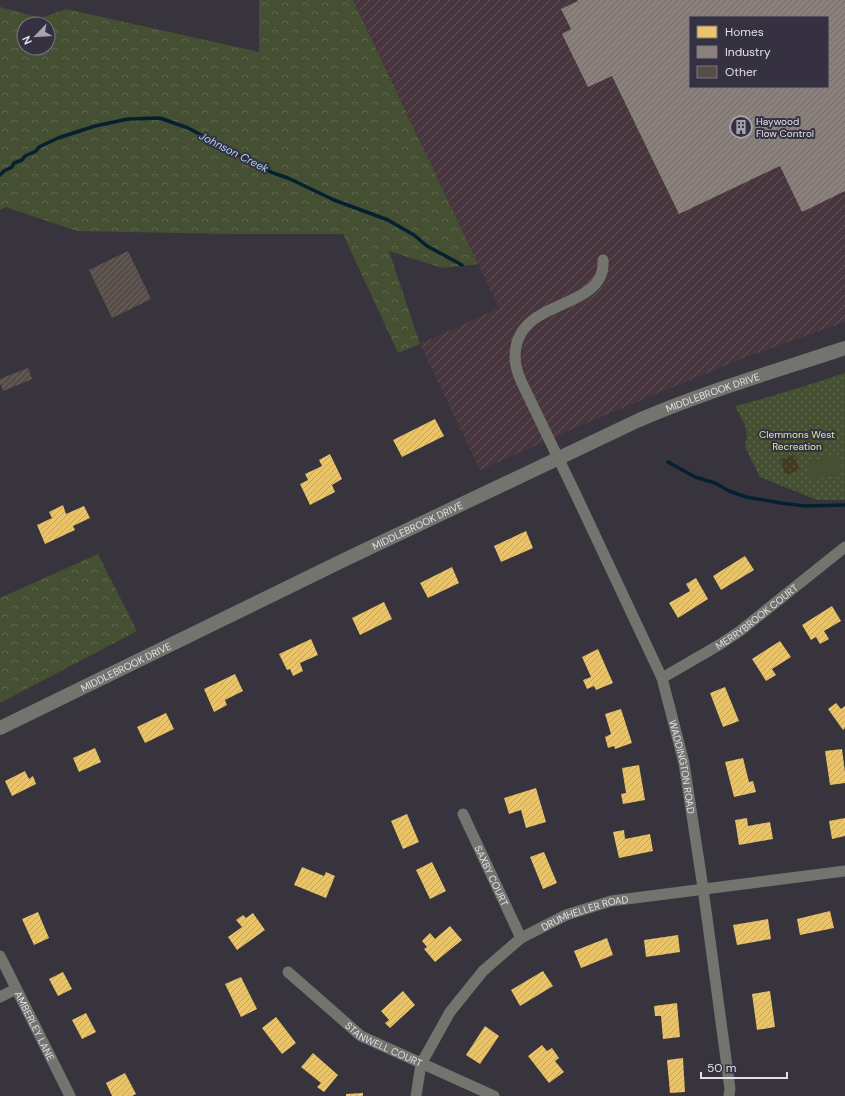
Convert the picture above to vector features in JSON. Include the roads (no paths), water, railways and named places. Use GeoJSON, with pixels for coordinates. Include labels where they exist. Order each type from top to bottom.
{"type":"FeatureCollection","features":[{"type":"Feature","properties":{"kind":"street","name":"WADDINGTON ROAD"},"geometry":{"type":"LineString","coordinates":[[603,260],[603,271],[596,284],[588,292],[532,320],[522,334],[516,348],[515,364],[517,372],[662,678],[684,763],[703,888],[730,1090],[729,1096]]}},
{"type":"Feature","properties":{"kind":"street","name":"MIDDLEBROOK DRIVE"},"geometry":{"type":"LineString","coordinates":[[0,728],[339,563],[668,408],[845,348]]}},
{"type":"Feature","properties":{"kind":"street","name":"MERRYBROOK COURT"},"geometry":{"type":"LineString","coordinates":[[662,678],[719,645],[740,630],[845,547]]}},
{"type":"Feature","properties":{"kind":"street","name":"SAXBY COURT"},"geometry":{"type":"LineString","coordinates":[[463,814],[521,938]]}},
{"type":"Feature","properties":{"kind":"street","name":"DRUMHELLER ROAD"},"geometry":{"type":"LineString","coordinates":[[416,1096],[421,1064],[450,1012],[483,971],[521,938],[566,915],[611,901],[845,871]]}},
{"type":"Feature","properties":{"kind":"street","name":"AMBERLEY LANE"},"geometry":{"type":"LineString","coordinates":[[0,956],[70,1096]]}},
{"type":"Feature","properties":{"kind":"street","name":"STANWELL COURT"},"geometry":{"type":"LineString","coordinates":[[288,972],[361,1036],[494,1096]]}},
{"type":"Feature","properties":{"kind":"street"},"geometry":{"type":"LineString","coordinates":[[0,997],[16,989]]}},
{"type":"Feature","properties":{"kind":"waterway","name":"Johnson Creek"},"geometry":{"type":"LineString","coordinates":[[0,175],[12,167],[14,163],[22,160],[25,156],[36,151],[39,147],[58,138],[95,126],[128,119],[160,118],[188,128],[273,173],[288,178],[334,200],[388,220],[414,235],[427,246],[462,265]]}},
{"type":"Feature","properties":{"kind":"waterway","name":"Johnson Creek"},"geometry":{"type":"LineString","coordinates":[[668,462],[695,477],[715,483],[729,491],[746,497],[805,506],[845,505]]}},
{"type":"Feature","properties":{"kind":"place","name":"Haywood Flow Control"},"geometry":{"type":"Point","coordinates":[741,127]}},
{"type":"Feature","properties":{"kind":"park label","name":"Clemmons West Recreation"},"geometry":{"type":"Point","coordinates":[797,440]}}]}
